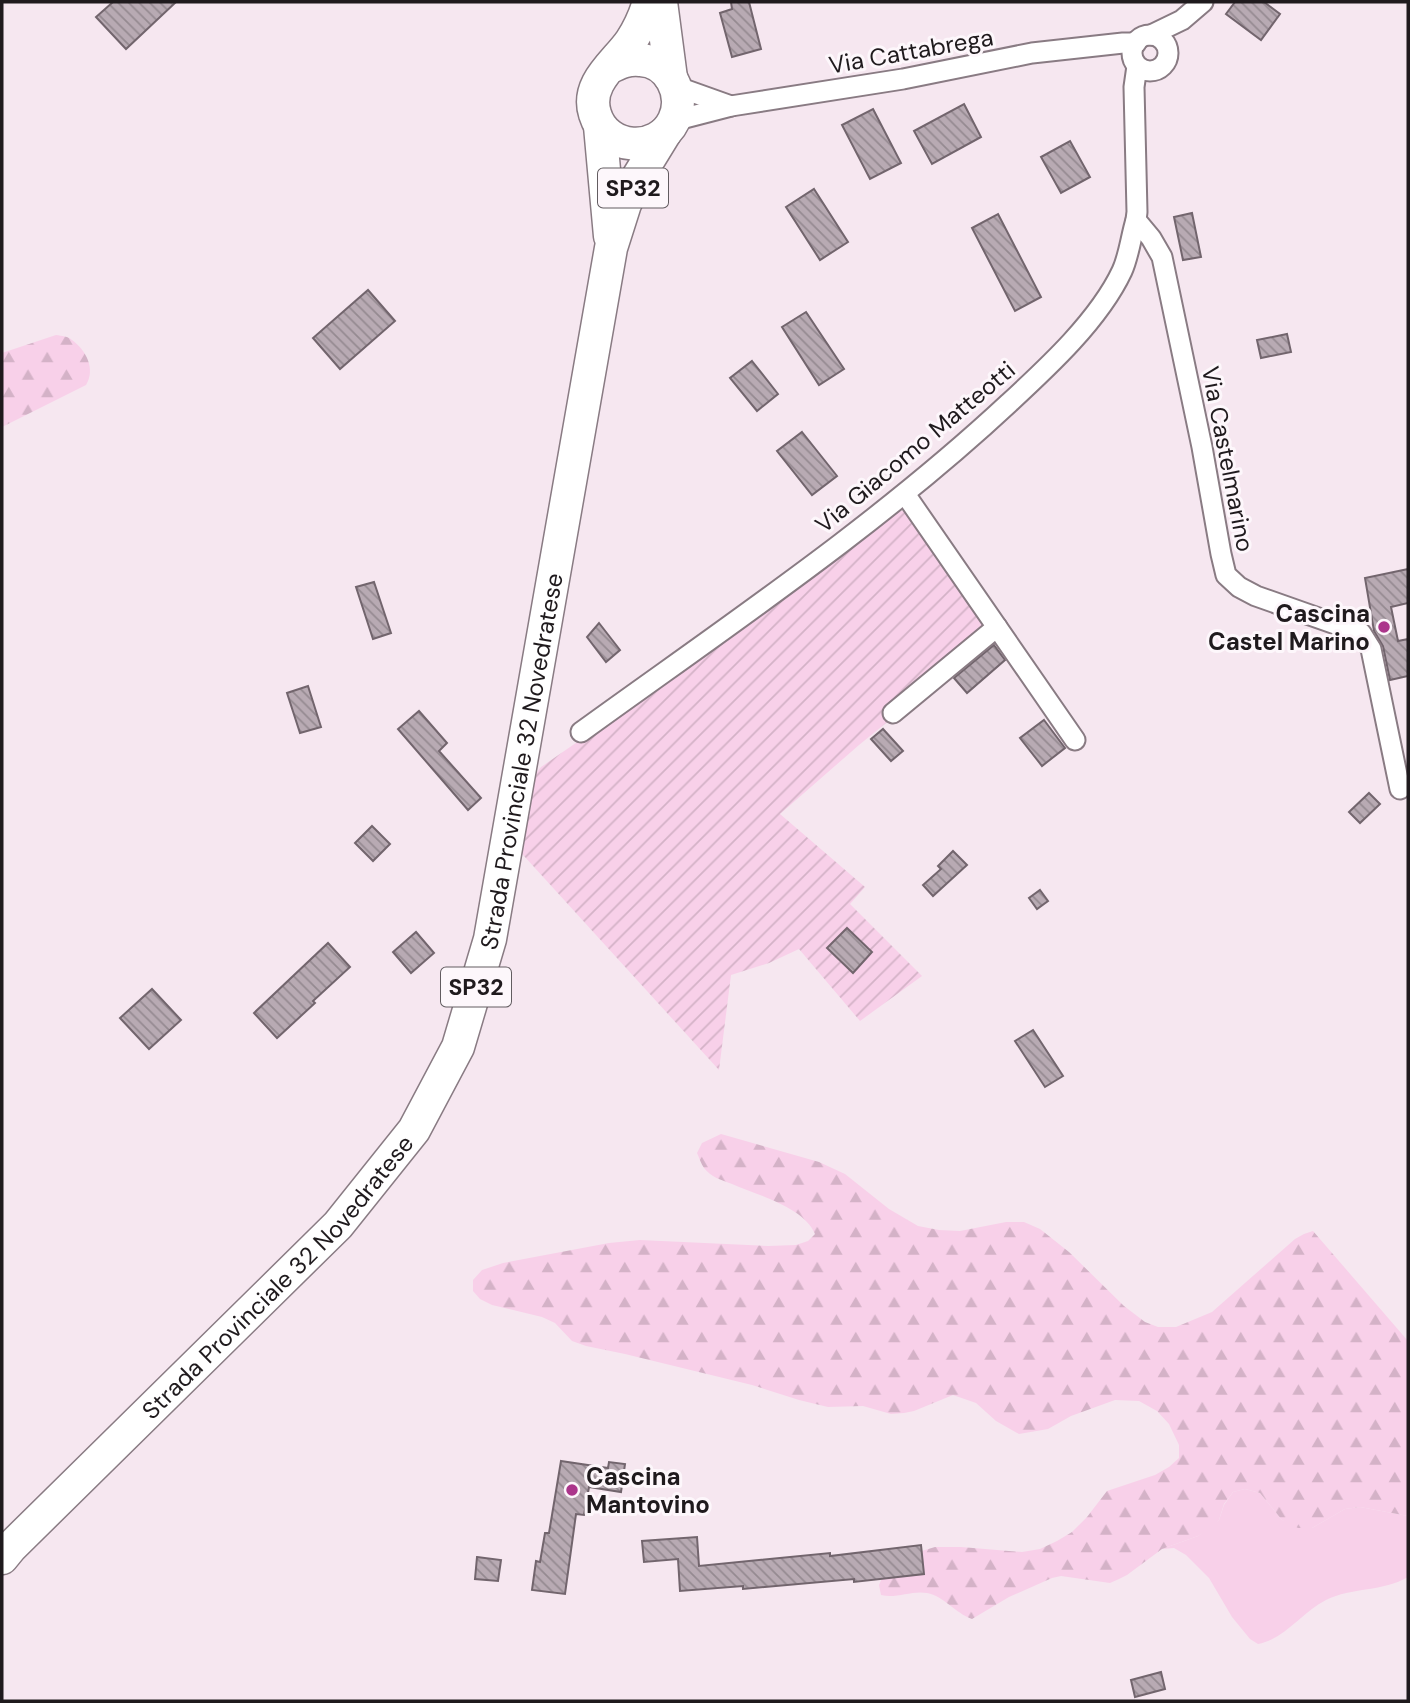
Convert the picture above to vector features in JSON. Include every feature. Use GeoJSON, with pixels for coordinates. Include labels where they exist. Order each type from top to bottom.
{"type":"FeatureCollection","features":[{"type":"Feature","properties":{"kind":"main road"},"geometry":{"type":"LineString","coordinates":[[649,2],[631,41],[601,77],[595,88],[593,102],[594,114],[608,135],[631,144],[655,140],[669,127],[678,107],[661,2]]}},
{"type":"Feature","properties":{"kind":"main road"},"geometry":{"type":"LineString","coordinates":[[610,68],[626,60],[644,60],[660,66],[673,82]]}},
{"type":"Feature","properties":{"kind":"main road","name":"Strada Provinciale 32 Novedratese"},"geometry":{"type":"LineString","coordinates":[[600,126],[611,247]]}},
{"type":"Feature","properties":{"kind":"main road","name":"Strada Provinciale 32 Novedratese"},"geometry":{"type":"LineString","coordinates":[[2,1558],[338,1225],[414,1130],[458,1047],[491,939],[611,247],[625,204],[638,177],[669,127]]}},
{"type":"Feature","properties":{"kind":"street"},"geometry":{"type":"LineString","coordinates":[[1142,55],[1203,2]]}},
{"type":"Feature","properties":{"kind":"street"},"geometry":{"type":"LineString","coordinates":[[1168,48],[1182,20]]}},
{"type":"Feature","properties":{"kind":"street"},"geometry":{"type":"LineString","coordinates":[[1142,55],[1162,39],[1168,48]]}},
{"type":"Feature","properties":{"kind":"street","name":"Via Cattabrega"},"geometry":{"type":"LineString","coordinates":[[669,127],[732,106],[903,79],[1032,53],[1123,43],[1142,55]]}},
{"type":"Feature","properties":{"kind":"street","name":"Via Giacomo Matteotti"},"geometry":{"type":"LineString","coordinates":[[581,733],[905,494],[988,422],[1074,338],[1100,307],[1123,270],[1138,212],[1135,107],[1144,85],[1142,55],[1165,65],[1168,48]]}},
{"type":"Feature","properties":{"kind":"street","name":"Via Cattabrega"},"geometry":{"type":"LineString","coordinates":[[673,82],[732,106]]}},
{"type":"Feature","properties":{"kind":"street","name":"Via Castelmarino"},"geometry":{"type":"LineString","coordinates":[[1136,220],[1162,257],[1226,575],[1256,596],[1362,633],[1371,649],[1399,789]]}},
{"type":"Feature","properties":{"kind":"street"},"geometry":{"type":"LineString","coordinates":[[905,494],[1075,740]]}},
{"type":"Feature","properties":{"kind":"street"},"geometry":{"type":"LineString","coordinates":[[893,713],[997,627]]}},
{"type":"Feature","properties":{"kind":"green space"},"geometry":{"type":"Polygon","coordinates":[[[56,335],[70,339],[85,354],[90,366],[86,385],[2,427],[2,353],[56,335]]]}},
{"type":"Feature","properties":{"kind":"green space"},"geometry":{"type":"Polygon","coordinates":[[[903,511],[910,516],[994,635],[859,745],[780,814],[865,887],[850,904],[922,976],[860,1021],[799,949],[769,963],[731,975],[719,1070],[514,845],[529,782],[541,767],[689,665],[894,512],[903,511]]]}},
{"type":"Feature","properties":{"kind":"green space"},"geometry":{"type":"Polygon","coordinates":[[[721,1134],[819,1162],[845,1174],[889,1209],[918,1226],[960,1231],[1006,1222],[1024,1222],[1040,1229],[1069,1252],[1124,1306],[1145,1322],[1158,1327],[1176,1327],[1212,1312],[1295,1239],[1313,1231],[1408,1341],[1408,1516],[1360,1507],[1345,1509],[1312,1528],[1298,1528],[1282,1520],[1260,1493],[1245,1489],[1233,1492],[1224,1504],[1219,1520],[1211,1528],[1198,1536],[1162,1549],[1127,1575],[1110,1583],[1061,1576],[1052,1578],[1009,1597],[972,1619],[939,1597],[927,1593],[881,1595],[879,1585],[882,1578],[915,1553],[935,1547],[1022,1552],[1040,1549],[1057,1541],[1072,1532],[1087,1517],[1107,1491],[1155,1475],[1169,1467],[1179,1458],[1179,1445],[1169,1424],[1157,1411],[1139,1401],[1115,1400],[1071,1416],[1048,1429],[1019,1434],[996,1421],[976,1403],[953,1395],[904,1413],[891,1414],[863,1406],[828,1407],[752,1385],[586,1346],[572,1341],[555,1323],[542,1317],[492,1305],[480,1299],[473,1291],[473,1280],[482,1270],[503,1263],[609,1243],[640,1240],[768,1246],[796,1245],[808,1241],[815,1234],[801,1216],[779,1203],[716,1178],[704,1168],[697,1153],[702,1143],[721,1134]]]}},
{"type":"Feature","properties":{"kind":"green space"},"geometry":{"type":"Polygon","coordinates":[[[1245,1489],[1260,1493],[1282,1520],[1312,1528],[1345,1509],[1360,1507],[1408,1516],[1408,1577],[1388,1585],[1346,1593],[1326,1600],[1277,1637],[1258,1644],[1250,1639],[1232,1617],[1209,1578],[1186,1555],[1174,1548],[1162,1549],[1198,1536],[1219,1520],[1224,1505],[1233,1492],[1245,1489]]]}},
{"type":"Feature","properties":{"kind":"building"},"geometry":{"type":"Polygon","coordinates":[[[113,2],[176,2],[126,49],[96,17],[113,2]]]}},
{"type":"Feature","properties":{"kind":"building"},"geometry":{"type":"Polygon","coordinates":[[[731,2],[749,2],[761,49],[732,57],[720,13],[732,9],[731,2]]]}},
{"type":"Feature","properties":{"kind":"building"},"geometry":{"type":"Polygon","coordinates":[[[1235,2],[1264,2],[1280,14],[1261,40],[1226,14],[1235,2]]]}},
{"type":"Feature","properties":{"kind":"building"},"geometry":{"type":"Polygon","coordinates":[[[964,104],[981,137],[932,164],[914,131],[964,104]]]}},
{"type":"Feature","properties":{"kind":"building"},"geometry":{"type":"Polygon","coordinates":[[[873,109],[901,163],[870,179],[842,125],[873,109]]]}},
{"type":"Feature","properties":{"kind":"building"},"geometry":{"type":"Polygon","coordinates":[[[1070,141],[1090,177],[1061,193],[1041,157],[1070,141]]]}},
{"type":"Feature","properties":{"kind":"building"},"geometry":{"type":"Polygon","coordinates":[[[814,189],[848,242],[820,260],[786,207],[814,189]]]}},
{"type":"Feature","properties":{"kind":"building"},"geometry":{"type":"Polygon","coordinates":[[[1192,213],[1201,257],[1183,260],[1174,217],[1192,213]]]}},
{"type":"Feature","properties":{"kind":"building"},"geometry":{"type":"Polygon","coordinates":[[[998,214],[1041,297],[1015,311],[972,228],[998,214]]]}},
{"type":"Feature","properties":{"kind":"building"},"geometry":{"type":"Polygon","coordinates":[[[368,290],[395,321],[340,369],[313,338],[368,290]]]}},
{"type":"Feature","properties":{"kind":"building"},"geometry":{"type":"Polygon","coordinates":[[[806,312],[844,369],[819,385],[782,327],[806,312]]]}},
{"type":"Feature","properties":{"kind":"building"},"geometry":{"type":"Polygon","coordinates":[[[1287,334],[1291,352],[1261,358],[1257,340],[1287,334]]]}},
{"type":"Feature","properties":{"kind":"building"},"geometry":{"type":"Polygon","coordinates":[[[752,361],[778,394],[757,411],[730,378],[752,361]]]}},
{"type":"Feature","properties":{"kind":"building"},"geometry":{"type":"Polygon","coordinates":[[[802,432],[837,476],[812,495],[777,451],[802,432]]]}},
{"type":"Feature","properties":{"kind":"building","name":"Cascina Castel Marino"},"geometry":{"type":"Polygon","coordinates":[[[1408,569],[1408,603],[1391,607],[1398,641],[1408,639],[1408,676],[1390,680],[1383,646],[1374,631],[1365,578],[1408,569]]]}},
{"type":"Feature","properties":{"kind":"building"},"geometry":{"type":"Polygon","coordinates":[[[374,582],[391,633],[373,639],[356,587],[374,582]]]}},
{"type":"Feature","properties":{"kind":"building"},"geometry":{"type":"Polygon","coordinates":[[[599,623],[620,650],[606,662],[587,637],[599,623]]]}},
{"type":"Feature","properties":{"kind":"building"},"geometry":{"type":"Polygon","coordinates":[[[994,645],[1005,660],[967,693],[954,678],[994,645]]]}},
{"type":"Feature","properties":{"kind":"building"},"geometry":{"type":"Polygon","coordinates":[[[308,686],[321,727],[300,733],[287,693],[308,686]]]}},
{"type":"Feature","properties":{"kind":"building"},"geometry":{"type":"Polygon","coordinates":[[[419,711],[447,743],[439,751],[481,798],[468,810],[398,729],[419,711]]]}},
{"type":"Feature","properties":{"kind":"building"},"geometry":{"type":"Polygon","coordinates":[[[1044,720],[1065,748],[1042,766],[1020,738],[1044,720]]]}},
{"type":"Feature","properties":{"kind":"building"},"geometry":{"type":"Polygon","coordinates":[[[883,729],[903,751],[891,761],[871,739],[883,729]]]}},
{"type":"Feature","properties":{"kind":"building"},"geometry":{"type":"Polygon","coordinates":[[[1369,793],[1380,804],[1360,823],[1349,812],[1369,793]]]}},
{"type":"Feature","properties":{"kind":"building"},"geometry":{"type":"Polygon","coordinates":[[[372,826],[390,844],[373,861],[355,843],[372,826]]]}},
{"type":"Feature","properties":{"kind":"building"},"geometry":{"type":"Polygon","coordinates":[[[953,851],[967,865],[933,896],[923,885],[941,869],[938,866],[953,851]]]}},
{"type":"Feature","properties":{"kind":"building"},"geometry":{"type":"Polygon","coordinates":[[[1040,890],[1048,901],[1037,909],[1029,898],[1040,890]]]}},
{"type":"Feature","properties":{"kind":"building"},"geometry":{"type":"Polygon","coordinates":[[[847,928],[872,952],[853,973],[827,948],[847,928]]]}},
{"type":"Feature","properties":{"kind":"building"},"geometry":{"type":"Polygon","coordinates":[[[416,932],[434,953],[411,973],[393,952],[416,932]]]}},
{"type":"Feature","properties":{"kind":"building"},"geometry":{"type":"Polygon","coordinates":[[[328,943],[350,967],[277,1038],[254,1013],[328,943]]]}},
{"type":"Feature","properties":{"kind":"building"},"geometry":{"type":"Polygon","coordinates":[[[152,989],[181,1020],[149,1049],[120,1018],[152,989]]]}},
{"type":"Feature","properties":{"kind":"building"},"geometry":{"type":"Polygon","coordinates":[[[1033,1030],[1063,1076],[1045,1087],[1015,1041],[1033,1030]]]}},
{"type":"Feature","properties":{"kind":"building"},"geometry":{"type":"Polygon","coordinates":[[[561,1461],[608,1468],[609,1462],[625,1464],[621,1492],[589,1487],[584,1515],[576,1514],[565,1594],[532,1590],[536,1561],[540,1562],[545,1533],[549,1533],[561,1461]]]}},
{"type":"Feature","properties":{"kind":"building"},"geometry":{"type":"Polygon","coordinates":[[[697,1537],[699,1566],[830,1553],[830,1556],[921,1545],[924,1574],[854,1582],[854,1579],[743,1589],[743,1586],[680,1591],[678,1559],[644,1562],[642,1541],[697,1537]]]}},
{"type":"Feature","properties":{"kind":"building"},"geometry":{"type":"Polygon","coordinates":[[[477,1557],[501,1560],[498,1581],[475,1579],[477,1557]]]}},
{"type":"Feature","properties":{"kind":"building"},"geometry":{"type":"Polygon","coordinates":[[[1161,1672],[1165,1689],[1135,1697],[1131,1680],[1161,1672]]]}},
{"type":"Feature","properties":{"kind":"place","name":"Cascina Castel Marino"},"geometry":{"type":"Point","coordinates":[1384,627]}},
{"type":"Feature","properties":{"kind":"place","name":"Cascina Mantovino"},"geometry":{"type":"Point","coordinates":[572,1490]}}]}
